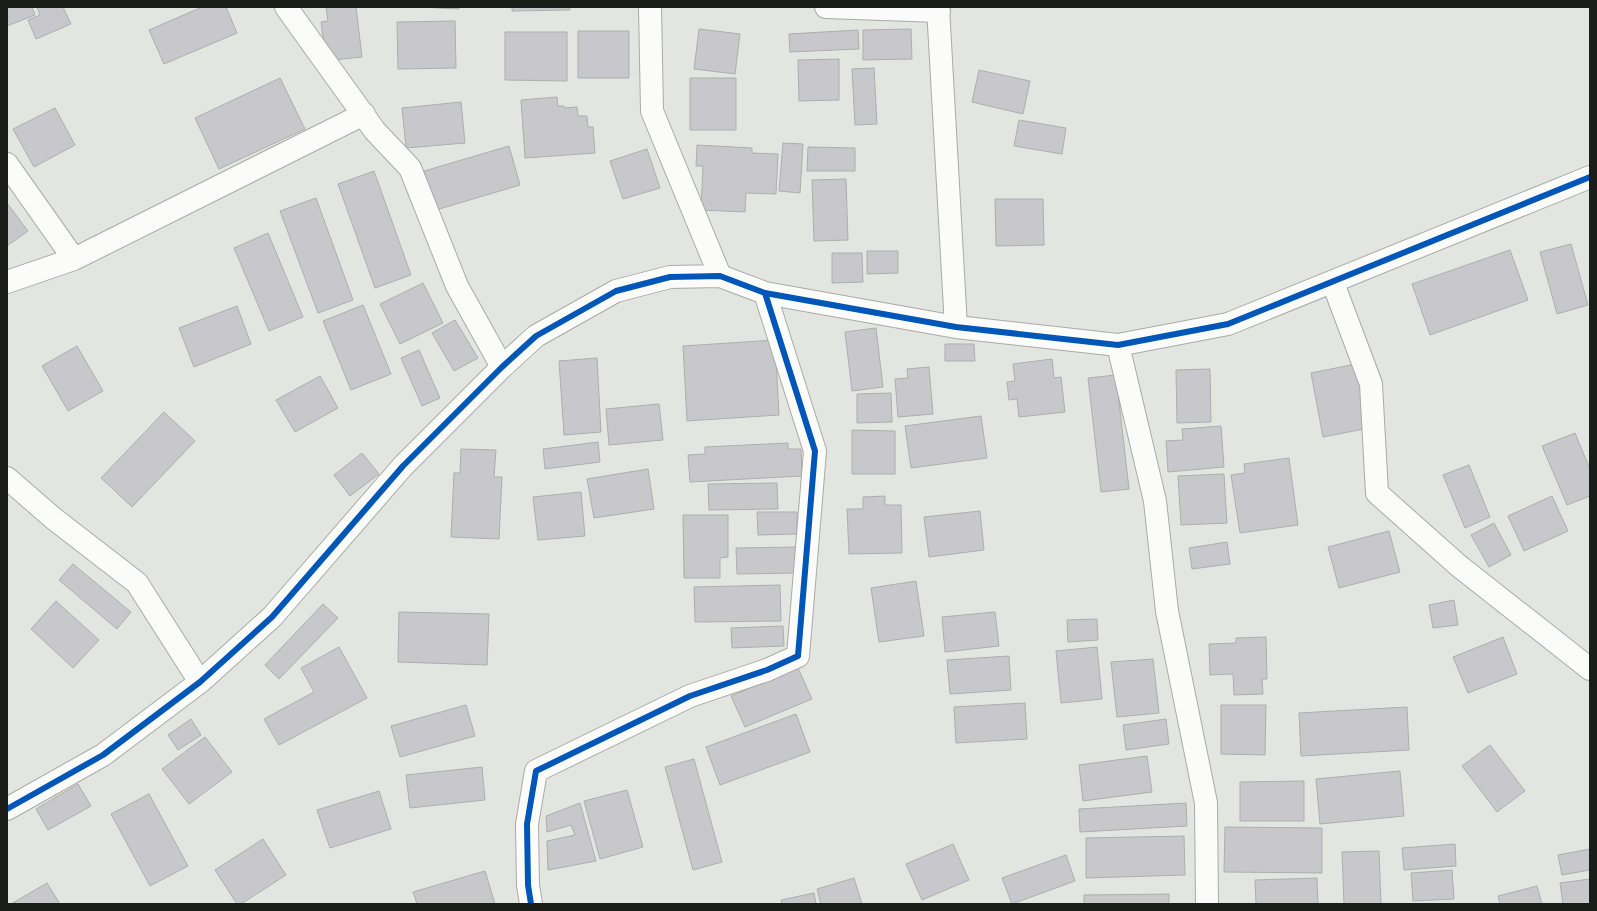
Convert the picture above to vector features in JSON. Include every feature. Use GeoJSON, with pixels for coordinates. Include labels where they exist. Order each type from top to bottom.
{"type":"FeatureCollection","features":[{"type":"Feature","properties":{"kind":"street"},"geometry":{"type":"LineString","coordinates":[[286,7],[375,131],[410,168],[457,286],[502,367]]}},
{"type":"Feature","properties":{"kind":"street"},"geometry":{"type":"LineString","coordinates":[[650,7],[652,111],[720,276]]}},
{"type":"Feature","properties":{"kind":"street"},"geometry":{"type":"LineString","coordinates":[[826,7],[938,9],[956,327]]}},
{"type":"Feature","properties":{"kind":"street"},"geometry":{"type":"LineString","coordinates":[[7,282],[74,259],[364,114]]}},
{"type":"Feature","properties":{"kind":"street"},"geometry":{"type":"LineString","coordinates":[[7,164],[74,259]]}},
{"type":"Feature","properties":{"kind":"street"},"geometry":{"type":"LineString","coordinates":[[7,809],[103,755],[200,682],[272,616],[403,466],[502,367],[536,336],[616,291],[670,277],[720,276],[765,293],[956,327],[1118,345],[1228,324],[1333,283],[1590,177]]}},
{"type":"Feature","properties":{"kind":"street"},"geometry":{"type":"LineString","coordinates":[[1333,283],[1371,384],[1377,493],[1459,566],[1590,669]]}},
{"type":"Feature","properties":{"kind":"street"},"geometry":{"type":"LineString","coordinates":[[531,904],[528,885],[527,824],[536,771],[690,696],[767,670],[798,656],[815,451],[765,293]]}},
{"type":"Feature","properties":{"kind":"street"},"geometry":{"type":"LineString","coordinates":[[1118,345],[1155,501],[1167,611],[1206,803],[1206,904]]}},
{"type":"Feature","properties":{"kind":"street"},"geometry":{"type":"LineString","coordinates":[[7,478],[53,518],[137,582],[200,682]]}},
{"type":"Feature","properties":{"kind":"building"},"geometry":{"type":"Polygon","coordinates":[[[7,7],[32,7],[35,15],[7,26],[7,7]]]}},
{"type":"Feature","properties":{"kind":"building"},"geometry":{"type":"Polygon","coordinates":[[[37,7],[63,7],[71,24],[36,39],[28,20],[40,15],[37,7]]]}},
{"type":"Feature","properties":{"kind":"building"},"geometry":{"type":"Polygon","coordinates":[[[202,7],[226,7],[237,33],[164,64],[149,30],[202,7]]]}},
{"type":"Feature","properties":{"kind":"building"},"geometry":{"type":"Polygon","coordinates":[[[326,7],[356,7],[362,57],[333,60],[332,52],[325,52],[321,22],[328,21],[326,7]]]}},
{"type":"Feature","properties":{"kind":"building"},"geometry":{"type":"Polygon","coordinates":[[[419,7],[459,7],[459,9],[419,7]]]}},
{"type":"Feature","properties":{"kind":"building"},"geometry":{"type":"Polygon","coordinates":[[[512,7],[570,7],[570,10],[512,11],[512,7]]]}},
{"type":"Feature","properties":{"kind":"building"},"geometry":{"type":"Polygon","coordinates":[[[455,21],[456,68],[398,69],[397,22],[455,21]]]}},
{"type":"Feature","properties":{"kind":"building"},"geometry":{"type":"Polygon","coordinates":[[[699,29],[740,34],[735,74],[694,69],[699,29]]]}},
{"type":"Feature","properties":{"kind":"building"},"geometry":{"type":"Polygon","coordinates":[[[911,29],[912,59],[863,60],[863,30],[911,29]]]}},
{"type":"Feature","properties":{"kind":"building"},"geometry":{"type":"Polygon","coordinates":[[[858,30],[859,49],[790,52],[789,34],[858,30]]]}},
{"type":"Feature","properties":{"kind":"building"},"geometry":{"type":"Polygon","coordinates":[[[578,31],[629,31],[629,78],[578,78],[578,31]]]}},
{"type":"Feature","properties":{"kind":"building"},"geometry":{"type":"Polygon","coordinates":[[[505,32],[567,32],[567,81],[505,80],[505,32]]]}},
{"type":"Feature","properties":{"kind":"building"},"geometry":{"type":"Polygon","coordinates":[[[839,59],[839,100],[799,101],[798,60],[839,59]]]}},
{"type":"Feature","properties":{"kind":"building"},"geometry":{"type":"Polygon","coordinates":[[[874,68],[877,124],[855,125],[852,69],[874,68]]]}},
{"type":"Feature","properties":{"kind":"building"},"geometry":{"type":"Polygon","coordinates":[[[979,70],[1030,81],[1023,114],[972,102],[979,70]]]}},
{"type":"Feature","properties":{"kind":"building"},"geometry":{"type":"Polygon","coordinates":[[[280,78],[305,129],[219,169],[195,118],[280,78]]]}},
{"type":"Feature","properties":{"kind":"building"},"geometry":{"type":"Polygon","coordinates":[[[690,78],[736,78],[736,130],[690,130],[690,78]]]}},
{"type":"Feature","properties":{"kind":"building"},"geometry":{"type":"Polygon","coordinates":[[[557,97],[558,106],[564,106],[564,108],[577,107],[578,116],[587,116],[588,127],[593,127],[595,153],[525,158],[521,100],[557,97]]]}},
{"type":"Feature","properties":{"kind":"building"},"geometry":{"type":"Polygon","coordinates":[[[461,102],[465,143],[406,148],[402,108],[461,102]]]}},
{"type":"Feature","properties":{"kind":"building"},"geometry":{"type":"Polygon","coordinates":[[[55,108],[75,145],[34,167],[13,129],[55,108]]]}},
{"type":"Feature","properties":{"kind":"building"},"geometry":{"type":"Polygon","coordinates":[[[1019,120],[1066,128],[1062,154],[1014,146],[1019,120]]]}},
{"type":"Feature","properties":{"kind":"building"},"geometry":{"type":"Polygon","coordinates":[[[783,143],[803,144],[800,193],[779,191],[783,143]]]}},
{"type":"Feature","properties":{"kind":"building"},"geometry":{"type":"Polygon","coordinates":[[[697,145],[752,148],[752,153],[778,154],[776,194],[746,193],[745,212],[701,210],[703,166],[696,166],[697,145]]]}},
{"type":"Feature","properties":{"kind":"building"},"geometry":{"type":"Polygon","coordinates":[[[509,146],[520,185],[436,210],[424,171],[509,146]]]}},
{"type":"Feature","properties":{"kind":"building"},"geometry":{"type":"Polygon","coordinates":[[[808,147],[855,148],[855,171],[807,171],[808,147]]]}},
{"type":"Feature","properties":{"kind":"building"},"geometry":{"type":"Polygon","coordinates":[[[647,149],[660,188],[623,199],[610,161],[647,149]]]}},
{"type":"Feature","properties":{"kind":"building"},"geometry":{"type":"Polygon","coordinates":[[[374,171],[411,275],[375,288],[338,184],[374,171]]]}},
{"type":"Feature","properties":{"kind":"building"},"geometry":{"type":"Polygon","coordinates":[[[846,179],[848,240],[814,241],[812,180],[846,179]]]}},
{"type":"Feature","properties":{"kind":"building"},"geometry":{"type":"Polygon","coordinates":[[[316,198],[353,300],[318,313],[280,211],[316,198]]]}},
{"type":"Feature","properties":{"kind":"building"},"geometry":{"type":"Polygon","coordinates":[[[995,199],[1043,199],[1044,245],[996,246],[995,199]]]}},
{"type":"Feature","properties":{"kind":"building"},"geometry":{"type":"Polygon","coordinates":[[[7,203],[28,231],[7,246],[7,203]]]}},
{"type":"Feature","properties":{"kind":"building"},"geometry":{"type":"Polygon","coordinates":[[[268,233],[303,317],[269,331],[234,248],[268,233]]]}},
{"type":"Feature","properties":{"kind":"building"},"geometry":{"type":"Polygon","coordinates":[[[1571,244],[1588,305],[1557,314],[1540,252],[1571,244]]]}},
{"type":"Feature","properties":{"kind":"building"},"geometry":{"type":"Polygon","coordinates":[[[1510,250],[1528,300],[1430,335],[1412,284],[1510,250]]]}},
{"type":"Feature","properties":{"kind":"building"},"geometry":{"type":"Polygon","coordinates":[[[867,251],[898,251],[898,273],[867,274],[867,251]]]}},
{"type":"Feature","properties":{"kind":"building"},"geometry":{"type":"Polygon","coordinates":[[[832,253],[862,253],[863,282],[832,283],[832,253]]]}},
{"type":"Feature","properties":{"kind":"building"},"geometry":{"type":"Polygon","coordinates":[[[423,283],[443,323],[400,344],[380,304],[423,283]]]}},
{"type":"Feature","properties":{"kind":"building"},"geometry":{"type":"Polygon","coordinates":[[[363,305],[391,374],[351,390],[323,321],[363,305]]]}},
{"type":"Feature","properties":{"kind":"building"},"geometry":{"type":"Polygon","coordinates":[[[237,306],[251,344],[194,367],[179,328],[237,306]]]}},
{"type":"Feature","properties":{"kind":"building"},"geometry":{"type":"Polygon","coordinates":[[[455,320],[478,358],[454,371],[432,333],[455,320]]]}},
{"type":"Feature","properties":{"kind":"building"},"geometry":{"type":"Polygon","coordinates":[[[876,328],[883,387],[852,391],[845,332],[876,328]]]}},
{"type":"Feature","properties":{"kind":"building"},"geometry":{"type":"Polygon","coordinates":[[[775,340],[779,415],[687,421],[683,346],[775,340]]]}},
{"type":"Feature","properties":{"kind":"building"},"geometry":{"type":"Polygon","coordinates":[[[945,344],[974,344],[975,361],[945,361],[945,344]]]}},
{"type":"Feature","properties":{"kind":"building"},"geometry":{"type":"Polygon","coordinates":[[[77,346],[103,391],[68,411],[42,366],[77,346]]]}},
{"type":"Feature","properties":{"kind":"building"},"geometry":{"type":"Polygon","coordinates":[[[419,350],[440,398],[422,406],[401,358],[419,350]]]}},
{"type":"Feature","properties":{"kind":"building"},"geometry":{"type":"Polygon","coordinates":[[[597,358],[601,432],[564,435],[559,361],[597,358]]]}},
{"type":"Feature","properties":{"kind":"building"},"geometry":{"type":"Polygon","coordinates":[[[1052,359],[1054,378],[1061,377],[1065,412],[1019,417],[1017,399],[1009,400],[1007,382],[1015,381],[1013,364],[1052,359]]]}},
{"type":"Feature","properties":{"kind":"building"},"geometry":{"type":"Polygon","coordinates":[[[1356,364],[1369,428],[1323,437],[1311,373],[1356,364]]]}},
{"type":"Feature","properties":{"kind":"building"},"geometry":{"type":"Polygon","coordinates":[[[929,367],[933,414],[898,417],[895,379],[908,378],[907,369],[929,367]]]}},
{"type":"Feature","properties":{"kind":"building"},"geometry":{"type":"Polygon","coordinates":[[[1210,369],[1211,422],[1177,423],[1176,370],[1210,369]]]}},
{"type":"Feature","properties":{"kind":"building"},"geometry":{"type":"Polygon","coordinates":[[[1116,375],[1129,489],[1101,492],[1088,378],[1116,375]]]}},
{"type":"Feature","properties":{"kind":"building"},"geometry":{"type":"Polygon","coordinates":[[[320,376],[338,408],[295,432],[276,400],[320,376]]]}},
{"type":"Feature","properties":{"kind":"building"},"geometry":{"type":"Polygon","coordinates":[[[891,393],[892,422],[857,423],[857,394],[891,393]]]}},
{"type":"Feature","properties":{"kind":"building"},"geometry":{"type":"Polygon","coordinates":[[[659,404],[663,440],[609,445],[606,409],[659,404]]]}},
{"type":"Feature","properties":{"kind":"building"},"geometry":{"type":"Polygon","coordinates":[[[164,412],[195,441],[132,507],[101,478],[164,412]]]}},
{"type":"Feature","properties":{"kind":"building"},"geometry":{"type":"Polygon","coordinates":[[[981,416],[987,458],[911,468],[905,426],[981,416]]]}},
{"type":"Feature","properties":{"kind":"building"},"geometry":{"type":"Polygon","coordinates":[[[1221,426],[1224,467],[1168,472],[1166,441],[1183,440],[1182,429],[1221,426]]]}},
{"type":"Feature","properties":{"kind":"building"},"geometry":{"type":"Polygon","coordinates":[[[852,430],[895,431],[895,474],[852,474],[852,430]]]}},
{"type":"Feature","properties":{"kind":"building"},"geometry":{"type":"Polygon","coordinates":[[[1575,433],[1590,469],[1590,496],[1567,505],[1542,446],[1575,433]]]}},
{"type":"Feature","properties":{"kind":"building"},"geometry":{"type":"Polygon","coordinates":[[[598,442],[600,462],[545,469],[543,449],[598,442]]]}},
{"type":"Feature","properties":{"kind":"building"},"geometry":{"type":"Polygon","coordinates":[[[788,443],[788,449],[801,449],[802,476],[690,482],[688,455],[705,454],[705,447],[788,443]]]}},
{"type":"Feature","properties":{"kind":"building"},"geometry":{"type":"Polygon","coordinates":[[[461,449],[496,450],[494,477],[502,477],[499,539],[451,537],[454,473],[460,473],[461,449]]]}},
{"type":"Feature","properties":{"kind":"building"},"geometry":{"type":"Polygon","coordinates":[[[362,453],[379,474],[350,496],[334,475],[362,453]]]}},
{"type":"Feature","properties":{"kind":"building"},"geometry":{"type":"Polygon","coordinates":[[[1289,458],[1298,525],[1240,533],[1231,475],[1245,473],[1244,464],[1289,458]]]}},
{"type":"Feature","properties":{"kind":"building"},"geometry":{"type":"Polygon","coordinates":[[[1469,465],[1490,517],[1465,528],[1443,475],[1469,465]]]}},
{"type":"Feature","properties":{"kind":"building"},"geometry":{"type":"Polygon","coordinates":[[[648,469],[654,509],[594,518],[587,479],[648,469]]]}},
{"type":"Feature","properties":{"kind":"building"},"geometry":{"type":"Polygon","coordinates":[[[1224,474],[1227,523],[1181,525],[1178,476],[1224,474]]]}},
{"type":"Feature","properties":{"kind":"building"},"geometry":{"type":"Polygon","coordinates":[[[777,483],[778,509],[709,510],[708,484],[777,483]]]}},
{"type":"Feature","properties":{"kind":"building"},"geometry":{"type":"Polygon","coordinates":[[[581,492],[585,536],[538,540],[533,497],[581,492]]]}},
{"type":"Feature","properties":{"kind":"building"},"geometry":{"type":"Polygon","coordinates":[[[885,496],[885,505],[901,505],[902,553],[849,554],[847,509],[863,509],[863,497],[885,496]]]}},
{"type":"Feature","properties":{"kind":"building"},"geometry":{"type":"Polygon","coordinates":[[[1552,496],[1568,531],[1524,551],[1508,516],[1552,496]]]}},
{"type":"Feature","properties":{"kind":"building"},"geometry":{"type":"Polygon","coordinates":[[[980,511],[984,550],[929,557],[924,517],[980,511]]]}},
{"type":"Feature","properties":{"kind":"building"},"geometry":{"type":"Polygon","coordinates":[[[757,512],[797,512],[797,534],[758,535],[757,512]]]}},
{"type":"Feature","properties":{"kind":"building"},"geometry":{"type":"Polygon","coordinates":[[[683,515],[728,515],[728,557],[720,558],[720,578],[684,578],[683,515]]]}},
{"type":"Feature","properties":{"kind":"building"},"geometry":{"type":"Polygon","coordinates":[[[1494,523],[1511,555],[1489,567],[1471,535],[1494,523]]]}},
{"type":"Feature","properties":{"kind":"building"},"geometry":{"type":"Polygon","coordinates":[[[1389,531],[1400,572],[1339,588],[1328,547],[1389,531]]]}},
{"type":"Feature","properties":{"kind":"building"},"geometry":{"type":"Polygon","coordinates":[[[1227,542],[1230,564],[1192,569],[1189,548],[1227,542]]]}},
{"type":"Feature","properties":{"kind":"building"},"geometry":{"type":"Polygon","coordinates":[[[798,547],[798,573],[737,574],[736,548],[798,547]]]}},
{"type":"Feature","properties":{"kind":"building"},"geometry":{"type":"Polygon","coordinates":[[[73,564],[131,612],[117,629],[59,580],[73,564]]]}},
{"type":"Feature","properties":{"kind":"building"},"geometry":{"type":"Polygon","coordinates":[[[916,581],[924,636],[879,642],[871,588],[916,581]]]}},
{"type":"Feature","properties":{"kind":"building"},"geometry":{"type":"Polygon","coordinates":[[[780,585],[781,621],[695,622],[694,587],[780,585]]]}},
{"type":"Feature","properties":{"kind":"building"},"geometry":{"type":"Polygon","coordinates":[[[1454,600],[1458,625],[1433,628],[1429,605],[1454,600]]]}},
{"type":"Feature","properties":{"kind":"building"},"geometry":{"type":"Polygon","coordinates":[[[56,601],[99,640],[73,668],[31,629],[56,601]]]}},
{"type":"Feature","properties":{"kind":"building"},"geometry":{"type":"Polygon","coordinates":[[[323,604],[338,618],[279,679],[265,665],[323,604]]]}},
{"type":"Feature","properties":{"kind":"building"},"geometry":{"type":"Polygon","coordinates":[[[399,612],[489,614],[487,665],[398,662],[399,612]]]}},
{"type":"Feature","properties":{"kind":"building"},"geometry":{"type":"Polygon","coordinates":[[[995,612],[999,646],[945,652],[942,617],[995,612]]]}},
{"type":"Feature","properties":{"kind":"building"},"geometry":{"type":"Polygon","coordinates":[[[1097,619],[1098,640],[1068,642],[1067,620],[1097,619]]]}},
{"type":"Feature","properties":{"kind":"building"},"geometry":{"type":"Polygon","coordinates":[[[783,626],[784,646],[732,648],[731,628],[783,626]]]}},
{"type":"Feature","properties":{"kind":"building"},"geometry":{"type":"Polygon","coordinates":[[[1266,637],[1267,679],[1262,679],[1263,694],[1234,695],[1233,674],[1210,675],[1209,644],[1236,643],[1236,638],[1266,637]]]}},
{"type":"Feature","properties":{"kind":"building"},"geometry":{"type":"Polygon","coordinates":[[[1503,637],[1517,674],[1468,693],[1453,657],[1503,637]]]}},
{"type":"Feature","properties":{"kind":"building"},"geometry":{"type":"Polygon","coordinates":[[[339,647],[367,698],[279,745],[264,719],[314,692],[301,668],[339,647]]]}},
{"type":"Feature","properties":{"kind":"building"},"geometry":{"type":"Polygon","coordinates":[[[1097,647],[1102,699],[1061,703],[1056,651],[1097,647]]]}},
{"type":"Feature","properties":{"kind":"building"},"geometry":{"type":"Polygon","coordinates":[[[1009,656],[1011,690],[950,694],[947,660],[1009,656]]]}},
{"type":"Feature","properties":{"kind":"building"},"geometry":{"type":"Polygon","coordinates":[[[1153,659],[1159,713],[1117,717],[1111,662],[1153,659]]]}},
{"type":"Feature","properties":{"kind":"building"},"geometry":{"type":"Polygon","coordinates":[[[798,668],[812,699],[745,727],[731,696],[798,668]]]}},
{"type":"Feature","properties":{"kind":"building"},"geometry":{"type":"Polygon","coordinates":[[[1025,703],[1027,739],[956,743],[954,707],[1025,703]]]}},
{"type":"Feature","properties":{"kind":"building"},"geometry":{"type":"Polygon","coordinates":[[[466,705],[475,736],[400,757],[391,726],[466,705]]]}},
{"type":"Feature","properties":{"kind":"building"},"geometry":{"type":"Polygon","coordinates":[[[1221,705],[1266,705],[1265,755],[1221,754],[1221,705]]]}},
{"type":"Feature","properties":{"kind":"building"},"geometry":{"type":"Polygon","coordinates":[[[1407,707],[1409,750],[1301,756],[1299,713],[1407,707]]]}},
{"type":"Feature","properties":{"kind":"building"},"geometry":{"type":"Polygon","coordinates":[[[796,714],[810,752],[720,785],[706,747],[796,714]]]}},
{"type":"Feature","properties":{"kind":"building"},"geometry":{"type":"Polygon","coordinates":[[[191,719],[201,735],[178,750],[168,735],[191,719]]]}},
{"type":"Feature","properties":{"kind":"building"},"geometry":{"type":"Polygon","coordinates":[[[1166,719],[1169,744],[1126,750],[1123,725],[1166,719]]]}},
{"type":"Feature","properties":{"kind":"building"},"geometry":{"type":"Polygon","coordinates":[[[205,737],[232,772],[189,804],[162,769],[205,737]]]}},
{"type":"Feature","properties":{"kind":"building"},"geometry":{"type":"Polygon","coordinates":[[[1490,745],[1525,791],[1497,812],[1462,766],[1490,745]]]}},
{"type":"Feature","properties":{"kind":"building"},"geometry":{"type":"Polygon","coordinates":[[[1147,756],[1152,792],[1083,801],[1079,765],[1147,756]]]}},
{"type":"Feature","properties":{"kind":"building"},"geometry":{"type":"Polygon","coordinates":[[[694,759],[722,862],[693,870],[665,767],[694,759]]]}},
{"type":"Feature","properties":{"kind":"building"},"geometry":{"type":"Polygon","coordinates":[[[482,767],[485,800],[410,808],[406,775],[482,767]]]}},
{"type":"Feature","properties":{"kind":"building"},"geometry":{"type":"Polygon","coordinates":[[[1400,771],[1404,816],[1320,824],[1316,779],[1400,771]]]}},
{"type":"Feature","properties":{"kind":"building"},"geometry":{"type":"Polygon","coordinates":[[[1304,781],[1304,821],[1240,821],[1240,782],[1304,781]]]}},
{"type":"Feature","properties":{"kind":"building"},"geometry":{"type":"Polygon","coordinates":[[[78,784],[91,806],[48,830],[36,809],[78,784]]]}},
{"type":"Feature","properties":{"kind":"building"},"geometry":{"type":"Polygon","coordinates":[[[627,790],[643,847],[600,859],[584,801],[627,790]]]}},
{"type":"Feature","properties":{"kind":"building"},"geometry":{"type":"Polygon","coordinates":[[[379,791],[391,829],[330,848],[317,810],[379,791]]]}},
{"type":"Feature","properties":{"kind":"building"},"geometry":{"type":"Polygon","coordinates":[[[149,794],[188,866],[150,886],[111,814],[149,794]]]}},
{"type":"Feature","properties":{"kind":"building"},"geometry":{"type":"Polygon","coordinates":[[[580,803],[596,861],[548,870],[547,841],[575,835],[571,825],[547,832],[546,816],[580,803]]]}},
{"type":"Feature","properties":{"kind":"building"},"geometry":{"type":"Polygon","coordinates":[[[1186,803],[1187,826],[1080,832],[1079,809],[1186,803]]]}},
{"type":"Feature","properties":{"kind":"building"},"geometry":{"type":"Polygon","coordinates":[[[1225,827],[1322,828],[1322,873],[1224,872],[1225,827]]]}},
{"type":"Feature","properties":{"kind":"building"},"geometry":{"type":"Polygon","coordinates":[[[1184,836],[1185,875],[1086,878],[1086,838],[1184,836]]]}},
{"type":"Feature","properties":{"kind":"building"},"geometry":{"type":"Polygon","coordinates":[[[263,839],[286,875],[241,904],[237,904],[215,870],[263,839]]]}},
{"type":"Feature","properties":{"kind":"building"},"geometry":{"type":"Polygon","coordinates":[[[953,844],[969,880],[922,900],[906,864],[953,844]]]}},
{"type":"Feature","properties":{"kind":"building"},"geometry":{"type":"Polygon","coordinates":[[[1455,844],[1456,866],[1404,870],[1402,848],[1455,844]]]}},
{"type":"Feature","properties":{"kind":"building"},"geometry":{"type":"Polygon","coordinates":[[[1590,849],[1590,870],[1562,875],[1558,855],[1590,849]]]}},
{"type":"Feature","properties":{"kind":"building"},"geometry":{"type":"Polygon","coordinates":[[[1379,851],[1381,904],[1344,904],[1342,852],[1379,851]]]}},
{"type":"Feature","properties":{"kind":"building"},"geometry":{"type":"Polygon","coordinates":[[[1066,855],[1075,881],[1012,904],[1002,878],[1066,855]]]}},
{"type":"Feature","properties":{"kind":"building"},"geometry":{"type":"Polygon","coordinates":[[[1452,870],[1454,899],[1413,901],[1411,873],[1452,870]]]}},
{"type":"Feature","properties":{"kind":"building"},"geometry":{"type":"Polygon","coordinates":[[[485,871],[495,904],[417,904],[413,892],[485,871]]]}},
{"type":"Feature","properties":{"kind":"building"},"geometry":{"type":"Polygon","coordinates":[[[854,878],[862,904],[821,904],[817,889],[854,878]]]}},
{"type":"Feature","properties":{"kind":"building"},"geometry":{"type":"Polygon","coordinates":[[[1317,878],[1318,904],[1256,904],[1255,880],[1317,878]]]}},
{"type":"Feature","properties":{"kind":"building"},"geometry":{"type":"Polygon","coordinates":[[[1590,879],[1590,904],[1563,904],[1560,883],[1590,879]]]}},
{"type":"Feature","properties":{"kind":"building"},"geometry":{"type":"Polygon","coordinates":[[[47,883],[60,904],[11,904],[47,883]]]}},
{"type":"Feature","properties":{"kind":"building"},"geometry":{"type":"Polygon","coordinates":[[[1537,886],[1542,904],[1500,904],[1498,896],[1537,886]]]}},
{"type":"Feature","properties":{"kind":"building"},"geometry":{"type":"Polygon","coordinates":[[[814,893],[816,904],[782,904],[781,900],[814,893]]]}},
{"type":"Feature","properties":{"kind":"building"},"geometry":{"type":"Polygon","coordinates":[[[1169,894],[1169,904],[1084,904],[1084,895],[1169,894]]]}},
{"type":"Feature","properties":{"kind":"cycle path"},"geometry":{"type":"LineString","coordinates":[[7,809],[103,755],[200,682],[272,617],[403,466],[502,367],[536,336],[616,291],[670,277],[720,276],[765,293],[956,327],[1118,345],[1228,324],[1590,177]]}},
{"type":"Feature","properties":{"kind":"cycle path"},"geometry":{"type":"LineString","coordinates":[[531,904],[528,885],[527,824],[536,771],[690,696],[767,670],[798,656],[815,451],[765,293]]}}]}
